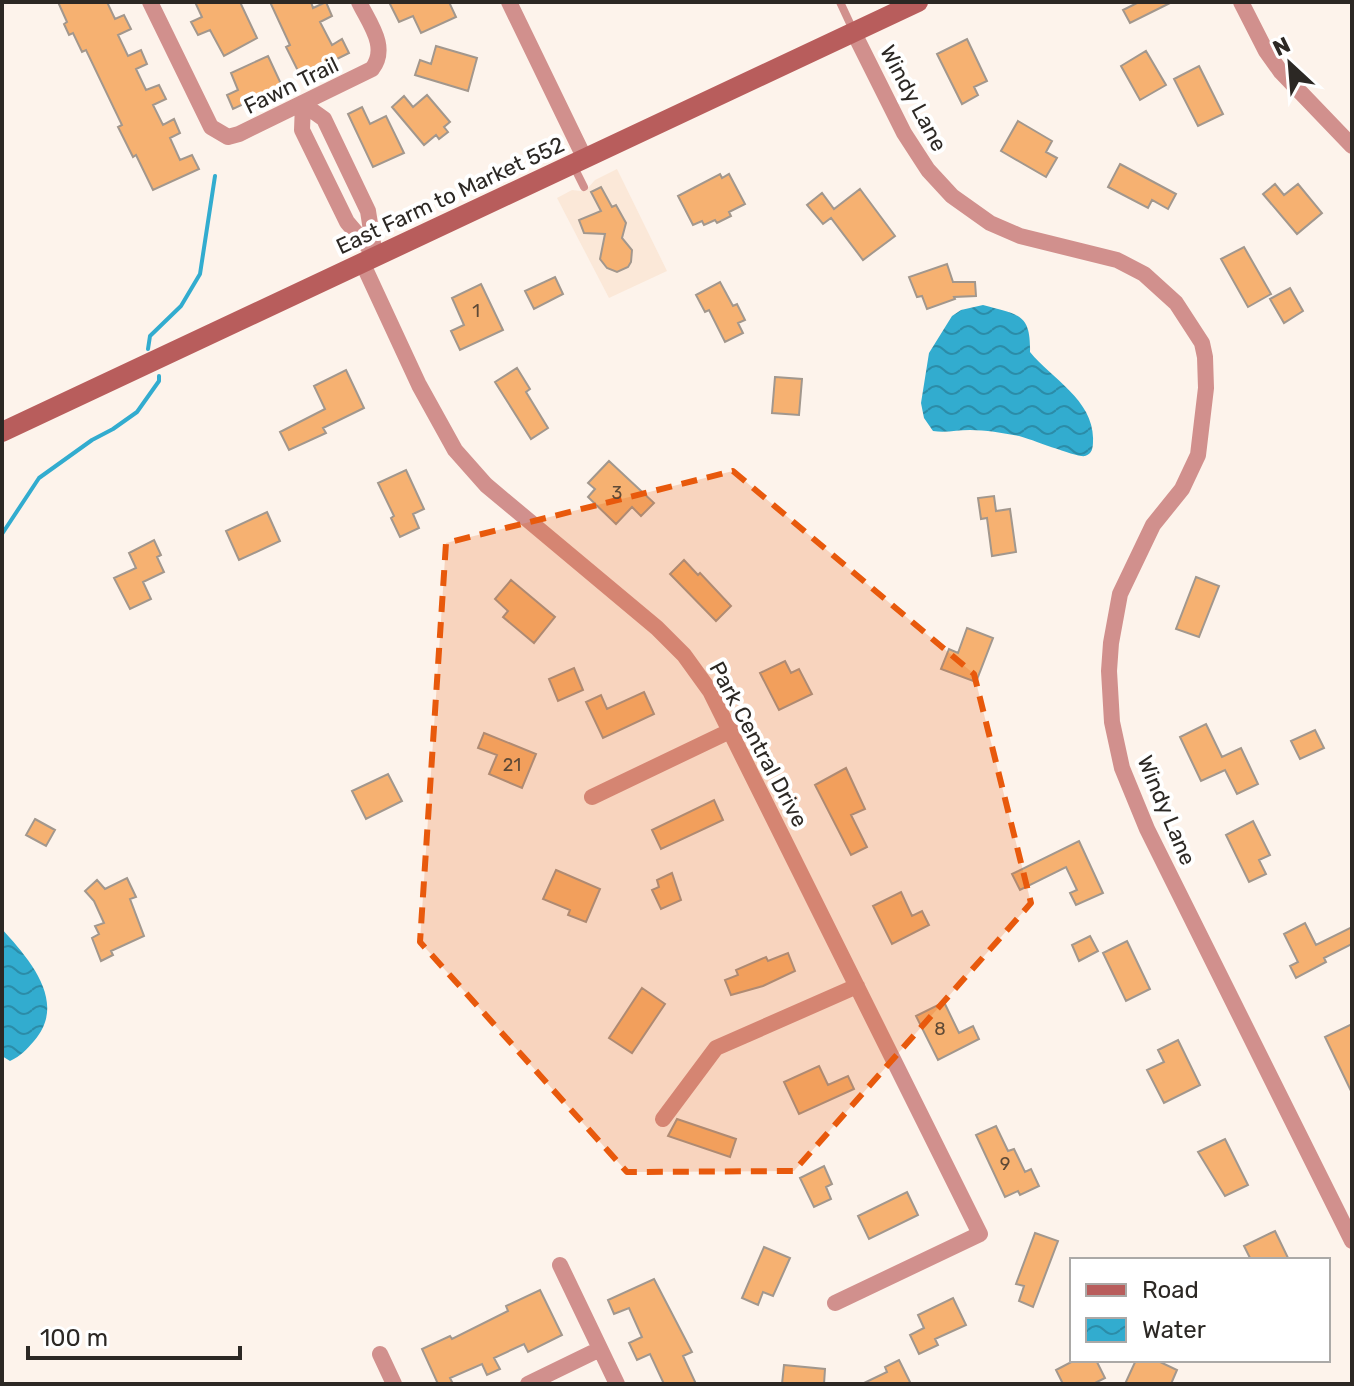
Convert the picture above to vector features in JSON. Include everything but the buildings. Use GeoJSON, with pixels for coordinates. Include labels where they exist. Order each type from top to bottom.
{"type":"FeatureCollection","features":[{"type":"Feature","properties":{"kind":"main road","name":"East Farm to Market 552"},"geometry":{"type":"LineString","coordinates":[[2,432],[918,2]]}},
{"type":"Feature","properties":{"kind":"street","name":"Fawn Trail"},"geometry":{"type":"LineString","coordinates":[[150,2],[211,127],[219,134],[234,137],[365,74],[378,62],[380,45],[359,2]]}},
{"type":"Feature","properties":{"kind":"street"},"geometry":{"type":"LineString","coordinates":[[509,2],[579,162]]}},
{"type":"Feature","properties":{"kind":"street"},"geometry":{"type":"LineString","coordinates":[[1241,2],[1266,51],[1281,72],[1352,146]]}},
{"type":"Feature","properties":{"kind":"street","name":"Windy Lane"},"geometry":{"type":"LineString","coordinates":[[854,33],[904,133],[928,170],[952,196],[990,223],[1020,236],[1117,260],[1144,274],[1176,303],[1202,343],[1206,388],[1198,455],[1182,489],[1153,525],[1120,594],[1109,671],[1112,722],[1122,768],[1147,829],[1352,1241]]}},
{"type":"Feature","properties":{"kind":"street"},"geometry":{"type":"LineString","coordinates":[[303,104],[324,119],[368,211],[369,259]]}},
{"type":"Feature","properties":{"kind":"street"},"geometry":{"type":"LineString","coordinates":[[303,104],[302,130],[347,222],[369,259]]}},
{"type":"Feature","properties":{"kind":"street","name":"Park Central Drive"},"geometry":{"type":"LineString","coordinates":[[369,259],[419,385],[455,450],[486,485],[666,637],[684,655],[710,691],[980,1234],[835,1303]]}},
{"type":"Feature","properties":{"kind":"street"},"geometry":{"type":"LineString","coordinates":[[592,797],[732,730]]}},
{"type":"Feature","properties":{"kind":"street"},"geometry":{"type":"LineString","coordinates":[[663,1119],[716,1048],[857,986]]}},
{"type":"Feature","properties":{"kind":"street"},"geometry":{"type":"LineString","coordinates":[[560,1265],[617,1384]]}},
{"type":"Feature","properties":{"kind":"street"},"geometry":{"type":"LineString","coordinates":[[528,1384],[600,1349]]}},
{"type":"Feature","properties":{"kind":"street"},"geometry":{"type":"LineString","coordinates":[[380,1354],[394,1384]]}},
{"type":"Feature","properties":{"kind":"lane"},"geometry":{"type":"LineString","coordinates":[[840,2],[854,33]]}},
{"type":"Feature","properties":{"kind":"lane"},"geometry":{"type":"LineString","coordinates":[[579,162],[584,187]]}},
{"type":"Feature","properties":{"kind":"highlighted area"},"geometry":{"type":"Polygon","coordinates":[[[733,471],[974,674],[1031,903],[794,1171],[627,1172],[420,942],[446,543],[733,471]]]}},
{"type":"Feature","properties":{"kind":"shaded area"},"geometry":{"type":"Polygon","coordinates":[[[617,169],[667,271],[609,298],[557,198],[572,190],[588,188],[595,180],[617,169]]]}},
{"type":"Feature","properties":{"kind":"water"},"geometry":{"type":"Polygon","coordinates":[[[983,305],[1013,314],[1025,322],[1030,352],[1080,402],[1087,414],[1093,441],[1089,454],[1081,456],[1019,436],[994,432],[933,431],[924,418],[921,403],[929,353],[952,316],[961,310],[983,305]]]}},
{"type":"Feature","properties":{"kind":"water"},"geometry":{"type":"Polygon","coordinates":[[[2,929],[33,967],[46,996],[47,1011],[34,1041],[10,1061],[2,1056],[2,929]]]}},
{"type":"Feature","properties":{"kind":"waterway"},"geometry":{"type":"LineString","coordinates":[[148,349],[150,336],[181,306],[200,274],[215,176]]}},
{"type":"Feature","properties":{"kind":"waterway"},"geometry":{"type":"LineString","coordinates":[[2,534],[39,478],[137,412],[159,381],[159,376]]}}]}
